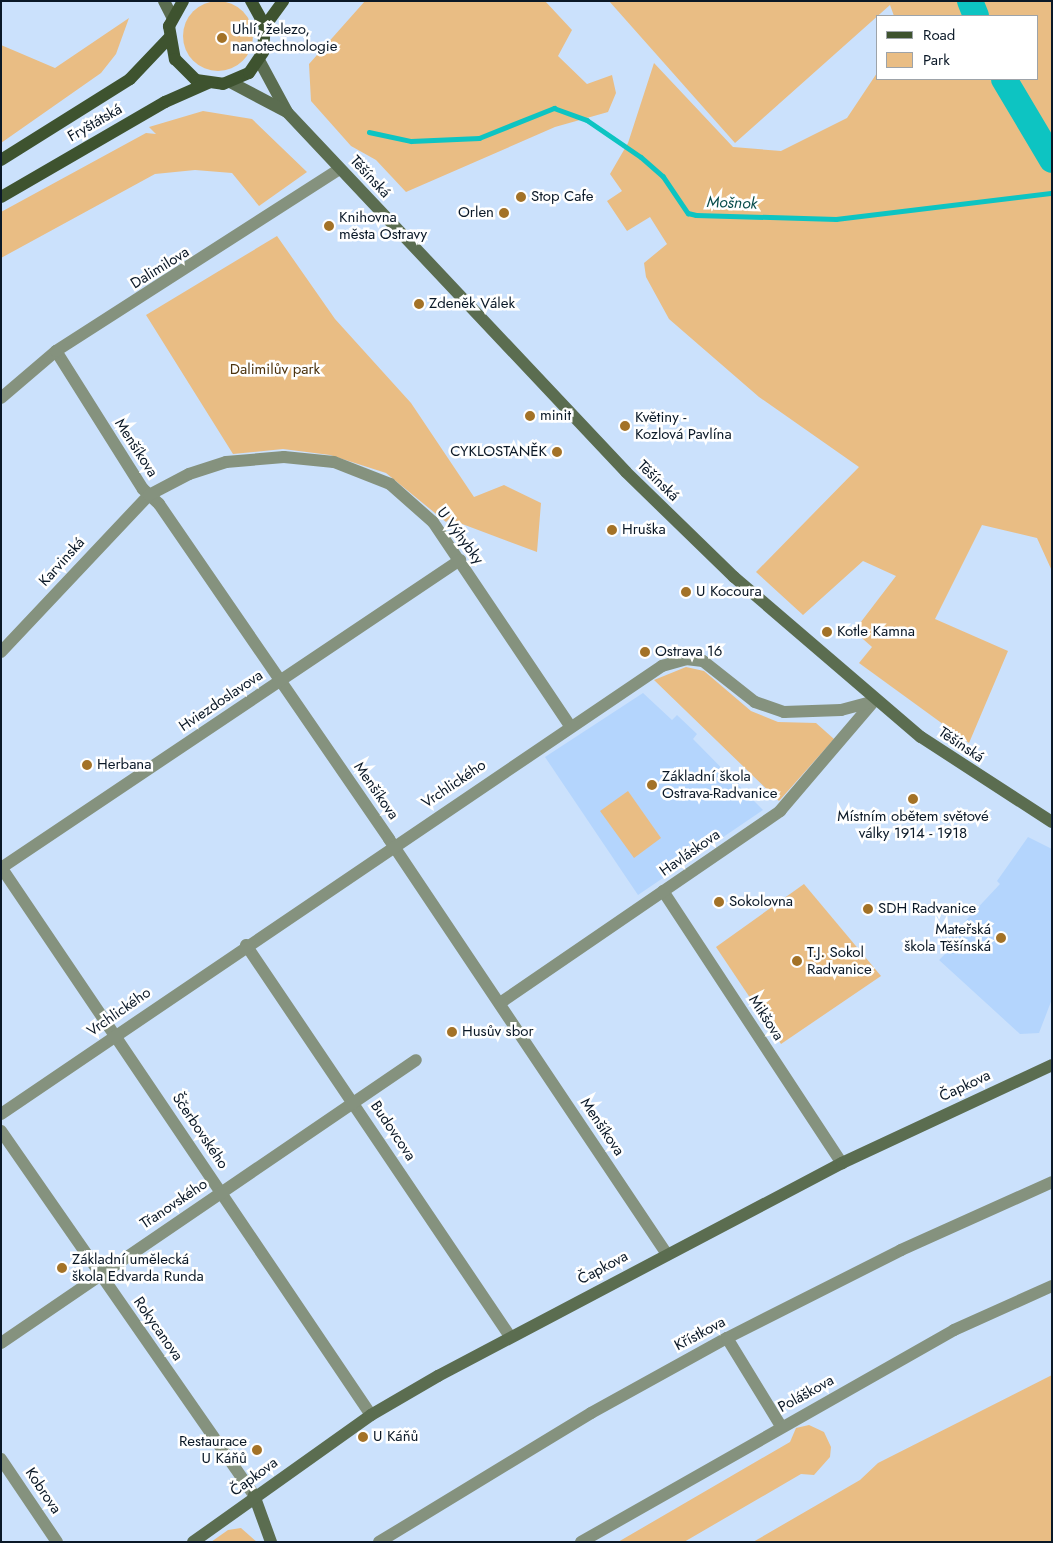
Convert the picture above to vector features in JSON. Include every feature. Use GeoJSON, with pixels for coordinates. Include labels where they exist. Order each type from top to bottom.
{"type":"FeatureCollection","features":[{"type":"Feature","properties":{"kind":"main road"},"geometry":{"type":"LineString","coordinates":[[164,1],[172,17]]}},
{"type":"Feature","properties":{"kind":"main road"},"geometry":{"type":"LineString","coordinates":[[183,1],[172,17],[169,38],[180,68],[208,83],[232,83],[259,60],[265,26],[283,1]]}},
{"type":"Feature","properties":{"kind":"main road"},"geometry":{"type":"LineString","coordinates":[[251,1],[265,26]]}},
{"type":"Feature","properties":{"kind":"main road","name":"Fryštátská"},"geometry":{"type":"LineString","coordinates":[[1,160],[130,79],[169,38]]}},
{"type":"Feature","properties":{"kind":"main road","name":"Těšínská"},"geometry":{"type":"LineString","coordinates":[[259,60],[288,112],[632,479],[779,619],[874,701],[959,764],[1052,822]]}},
{"type":"Feature","properties":{"kind":"main road","name":"Fryštátská"},"geometry":{"type":"LineString","coordinates":[[1,197],[165,102],[208,83]]}},
{"type":"Feature","properties":{"kind":"main road","name":"Těšínská"},"geometry":{"type":"LineString","coordinates":[[232,83],[288,112]]}},
{"type":"Feature","properties":{"kind":"main road","name":"Čapkova"},"geometry":{"type":"LineString","coordinates":[[193,1542],[254,1495],[370,1415],[510,1337],[666,1252],[842,1163],[1052,1065]]}},
{"type":"Feature","properties":{"kind":"main road"},"geometry":{"type":"LineString","coordinates":[[254,1495],[271,1542]]}},
{"type":"Feature","properties":{"kind":"street","name":"Dalimilova"},"geometry":{"type":"LineString","coordinates":[[1,398],[56,351],[340,169]]}},
{"type":"Feature","properties":{"kind":"street","name":"Menšíkova"},"geometry":{"type":"LineString","coordinates":[[56,351],[149,495],[159,504],[281,681],[500,1003],[666,1252]]}},
{"type":"Feature","properties":{"kind":"street","name":"U Výhybky"},"geometry":{"type":"LineString","coordinates":[[149,495],[189,474],[226,462],[284,457],[334,462],[390,484],[433,522],[570,726]]}},
{"type":"Feature","properties":{"kind":"street","name":"Karvinská"},"geometry":{"type":"LineString","coordinates":[[1,652],[149,495]]}},
{"type":"Feature","properties":{"kind":"street","name":"Hviezdoslavova"},"geometry":{"type":"LineString","coordinates":[[1,867],[460,560]]}},
{"type":"Feature","properties":{"kind":"street","name":"Vrchlického"},"geometry":{"type":"LineString","coordinates":[[1,1114],[393,845],[653,671],[686,658],[708,663],[754,702],[774,710],[841,710],[874,701]]}},
{"type":"Feature","properties":{"kind":"street","name":"Havláskova"},"geometry":{"type":"LineString","coordinates":[[500,1003],[780,811],[874,701]]}},
{"type":"Feature","properties":{"kind":"street","name":"Ščerbovského"},"geometry":{"type":"LineString","coordinates":[[1,867],[370,1415]]}},
{"type":"Feature","properties":{"kind":"street","name":"Mikšova"},"geometry":{"type":"LineString","coordinates":[[663,891],[842,1163]]}},
{"type":"Feature","properties":{"kind":"street","name":"Budovcova"},"geometry":{"type":"LineString","coordinates":[[246,945],[354,1102],[510,1337]]}},
{"type":"Feature","properties":{"kind":"street","name":"Třanovského"},"geometry":{"type":"LineString","coordinates":[[1,1343],[416,1060]]}},
{"type":"Feature","properties":{"kind":"street","name":"Rokycanova"},"geometry":{"type":"LineString","coordinates":[[1,1131],[254,1495]]}},
{"type":"Feature","properties":{"kind":"street","name":"Křístkova"},"geometry":{"type":"LineString","coordinates":[[379,1542],[591,1413],[727,1338],[901,1250],[1052,1182]]}},
{"type":"Feature","properties":{"kind":"street","name":"Poláškova"},"geometry":{"type":"LineString","coordinates":[[582,1542],[780,1426],[954,1330],[1052,1286]]}},
{"type":"Feature","properties":{"kind":"street"},"geometry":{"type":"LineString","coordinates":[[727,1338],[780,1426]]}},
{"type":"Feature","properties":{"kind":"street","name":"Kobrova"},"geometry":{"type":"LineString","coordinates":[[1,1459],[57,1542]]}},
{"type":"Feature","properties":{"kind":"shaded area","name":"Základní škola Ostrava-Radvanice"},"geometry":{"type":"Polygon","coordinates":[[[643,693],[672,720],[677,715],[697,734],[693,739],[763,810],[638,895],[545,757],[643,693]]]}},
{"type":"Feature","properties":{"kind":"shaded area","name":"Mateřská škola Těšínská"},"geometry":{"type":"Polygon","coordinates":[[[1028,837],[1052,849],[1052,999],[1039,1033],[1020,1034],[939,960],[945,954],[940,948],[1000,884],[997,881],[1028,837]]]}},
{"type":"Feature","properties":{"kind":"green space"},"geometry":{"type":"Polygon","coordinates":[[[211,1],[225,1],[238,7],[247,16],[253,29],[251,49],[243,61],[225,71],[211,71],[198,65],[189,56],[183,43],[183,29],[189,16],[198,7],[211,1]]]}},
{"type":"Feature","properties":{"kind":"green space"},"geometry":{"type":"Polygon","coordinates":[[[365,1],[545,1],[572,30],[558,56],[587,84],[612,75],[616,93],[608,112],[555,127],[406,192],[376,160],[351,146],[311,101],[309,64],[365,1]]]}},
{"type":"Feature","properties":{"kind":"green space"},"geometry":{"type":"Polygon","coordinates":[[[609,1],[1052,1],[1052,571],[1037,538],[982,525],[935,619],[1008,651],[969,743],[859,663],[872,647],[854,631],[896,576],[863,561],[803,615],[756,572],[859,467],[759,397],[669,319],[646,277],[644,263],[667,244],[650,217],[627,231],[607,201],[622,191],[610,174],[628,143],[654,63],[733,147],[781,151],[847,118],[876,74],[876,80],[1038,80],[1038,15],[894,15],[890,5],[879,15],[876,15],[876,17],[735,143],[609,1]]]}},
{"type":"Feature","properties":{"kind":"green space"},"geometry":{"type":"Polygon","coordinates":[[[129,18],[116,54],[101,73],[1,143],[1,45],[55,68],[129,18]]]}},
{"type":"Feature","properties":{"kind":"green space"},"geometry":{"type":"Polygon","coordinates":[[[203,111],[252,119],[307,172],[259,206],[232,173],[195,170],[155,174],[1,258],[1,212],[146,133],[156,134],[149,127],[203,111]]]}},
{"type":"Feature","properties":{"kind":"green space","name":"Dalimilův park"},"geometry":{"type":"Polygon","coordinates":[[[277,236],[335,319],[411,403],[474,497],[504,485],[541,503],[537,552],[449,519],[446,522],[386,473],[330,455],[283,449],[233,454],[146,315],[277,236]]]}},
{"type":"Feature","properties":{"kind":"green space"},"geometry":{"type":"Polygon","coordinates":[[[686,667],[704,671],[751,711],[778,722],[816,723],[834,739],[779,801],[654,680],[686,667]]]}},
{"type":"Feature","properties":{"kind":"green space"},"geometry":{"type":"Polygon","coordinates":[[[628,791],[661,838],[634,858],[600,811],[628,791]]]}},
{"type":"Feature","properties":{"kind":"green space","name":"T.J. Sokol Radvanice"},"geometry":{"type":"Polygon","coordinates":[[[804,884],[881,976],[781,1044],[716,947],[804,884]]]}},
{"type":"Feature","properties":{"kind":"green space"},"geometry":{"type":"Polygon","coordinates":[[[1052,1375],[1052,1542],[753,1542],[860,1480],[878,1463],[1052,1375]]]}},
{"type":"Feature","properties":{"kind":"green space"},"geometry":{"type":"Polygon","coordinates":[[[809,1425],[824,1432],[831,1447],[830,1457],[814,1475],[801,1474],[684,1542],[618,1542],[790,1442],[796,1428],[809,1425]]]}},
{"type":"Feature","properties":{"kind":"green space"},"geometry":{"type":"Polygon","coordinates":[[[241,1528],[257,1542],[211,1542],[228,1530],[241,1528]]]}},
{"type":"Feature","properties":{"kind":"waterway"},"geometry":{"type":"LineString","coordinates":[[970,1],[976,15]]}},
{"type":"Feature","properties":{"kind":"waterway"},"geometry":{"type":"LineString","coordinates":[[1005,80],[1052,160]]}},
{"type":"Feature","properties":{"kind":"waterway","name":"Mošnok"},"geometry":{"type":"LineString","coordinates":[[369,132],[411,141],[479,138],[554,108],[587,120],[641,157],[663,176],[688,213],[696,215],[836,219],[1052,193]]}},
{"type":"Feature","properties":{"kind":"place","name":"Uhlí, železo, nanotechnologie"},"geometry":{"type":"Point","coordinates":[222,38]}},
{"type":"Feature","properties":{"kind":"place","name":"Stop Cafe"},"geometry":{"type":"Point","coordinates":[521,197]}},
{"type":"Feature","properties":{"kind":"place","name":"Orlen"},"geometry":{"type":"Point","coordinates":[504,213]}},
{"type":"Feature","properties":{"kind":"place","name":"Knihovna města Ostravy"},"geometry":{"type":"Point","coordinates":[329,226]}},
{"type":"Feature","properties":{"kind":"place","name":"Zdeněk Válek"},"geometry":{"type":"Point","coordinates":[419,304]}},
{"type":"Feature","properties":{"kind":"place","name":"minit"},"geometry":{"type":"Point","coordinates":[530,416]}},
{"type":"Feature","properties":{"kind":"place","name":"Květiny - Kozlová Pavlína"},"geometry":{"type":"Point","coordinates":[625,426]}},
{"type":"Feature","properties":{"kind":"place","name":"CYKLOSTANĚK"},"geometry":{"type":"Point","coordinates":[557,452]}},
{"type":"Feature","properties":{"kind":"place","name":"Hruška"},"geometry":{"type":"Point","coordinates":[612,530]}},
{"type":"Feature","properties":{"kind":"place","name":"U Kocoura"},"geometry":{"type":"Point","coordinates":[686,592]}},
{"type":"Feature","properties":{"kind":"place","name":"Kotle Kamna"},"geometry":{"type":"Point","coordinates":[827,632]}},
{"type":"Feature","properties":{"kind":"place","name":"Ostrava 16"},"geometry":{"type":"Point","coordinates":[645,652]}},
{"type":"Feature","properties":{"kind":"place","name":"Herbana"},"geometry":{"type":"Point","coordinates":[87,765]}},
{"type":"Feature","properties":{"kind":"place","name":"Základní škola Ostrava-Radvanice"},"geometry":{"type":"Point","coordinates":[652,785]}},
{"type":"Feature","properties":{"kind":"place","name":"Místním obětem světové války 1914 - 1918"},"geometry":{"type":"Point","coordinates":[913,799]}},
{"type":"Feature","properties":{"kind":"place","name":"Sokolovna"},"geometry":{"type":"Point","coordinates":[719,902]}},
{"type":"Feature","properties":{"kind":"place","name":"SDH Radvanice"},"geometry":{"type":"Point","coordinates":[868,909]}},
{"type":"Feature","properties":{"kind":"place","name":"Mateřská škola Těšínská"},"geometry":{"type":"Point","coordinates":[1001,938]}},
{"type":"Feature","properties":{"kind":"place","name":"T.J. Sokol Radvanice"},"geometry":{"type":"Point","coordinates":[797,961]}},
{"type":"Feature","properties":{"kind":"place","name":"Husův sbor"},"geometry":{"type":"Point","coordinates":[452,1032]}},
{"type":"Feature","properties":{"kind":"place","name":"Základní umělecká škola Edvarda Runda"},"geometry":{"type":"Point","coordinates":[62,1268]}},
{"type":"Feature","properties":{"kind":"place","name":"U Káňů"},"geometry":{"type":"Point","coordinates":[363,1437]}},
{"type":"Feature","properties":{"kind":"place","name":"Restaurace U Káňů"},"geometry":{"type":"Point","coordinates":[257,1450]}}]}
